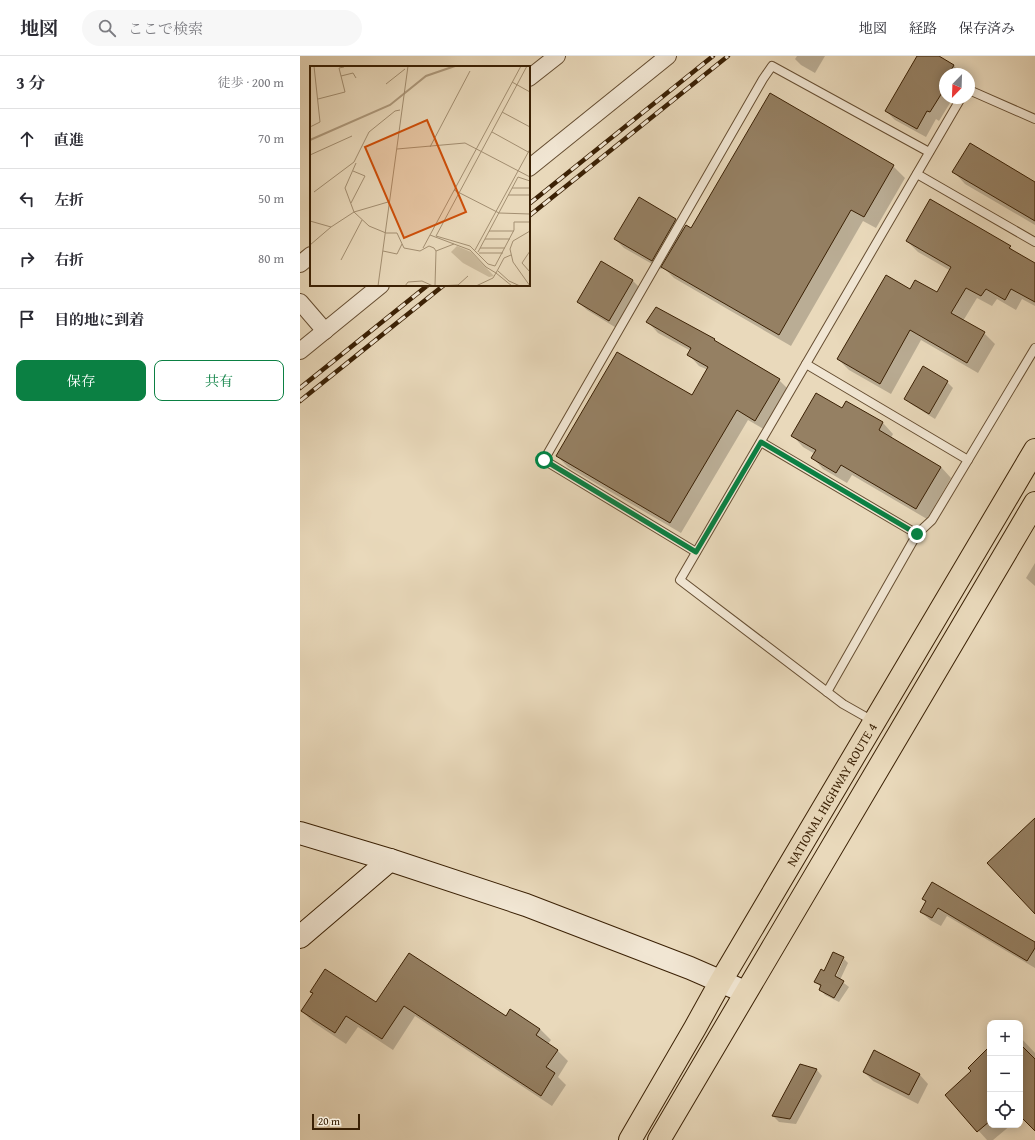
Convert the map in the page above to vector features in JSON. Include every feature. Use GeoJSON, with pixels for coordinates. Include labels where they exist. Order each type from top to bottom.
{"type":"FeatureCollection","features":[{"type":"Feature","properties":{"kind":"highway","name":"NATIONAL HIGHWAY ROUTE 4"},"geometry":{"type":"LineString","coordinates":[[630,1140],[721,981],[1035,450]]}},
{"type":"Feature","properties":{"kind":"highway","name":"NATIONAL HIGHWAY ROUTE 4"},"geometry":{"type":"LineString","coordinates":[[659,1140],[1035,502]]}},
{"type":"Feature","properties":{"kind":"street"},"geometry":{"type":"LineString","coordinates":[[530,77],[556,56]]}},
{"type":"Feature","properties":{"kind":"street"},"geometry":{"type":"LineString","coordinates":[[530,167],[668,56]]}},
{"type":"Feature","properties":{"kind":"street"},"geometry":{"type":"LineString","coordinates":[[300,264],[310,256]]}},
{"type":"Feature","properties":{"kind":"street"},"geometry":{"type":"LineString","coordinates":[[300,352],[380,286]]}},
{"type":"Feature","properties":{"kind":"street"},"geometry":{"type":"LineString","coordinates":[[300,302],[325,331]]}},
{"type":"Feature","properties":{"kind":"street"},"geometry":{"type":"LineString","coordinates":[[300,833],[390,860],[526,905],[721,981],[745,992]]}},
{"type":"Feature","properties":{"kind":"street"},"geometry":{"type":"LineString","coordinates":[[300,937],[390,860]]}},
{"type":"Feature","properties":{"kind":"lane"},"geometry":{"type":"LineString","coordinates":[[696,552],[544,460],[763,79],[772,66],[930,152]]}},
{"type":"Feature","properties":{"kind":"lane"},"geometry":{"type":"LineString","coordinates":[[975,93],[1035,118]]}},
{"type":"Feature","properties":{"kind":"lane"},"geometry":{"type":"LineString","coordinates":[[874,721],[843,704],[680,580],[958,104]]}},
{"type":"Feature","properties":{"kind":"lane"},"geometry":{"type":"LineString","coordinates":[[917,174],[1035,242]]}},
{"type":"Feature","properties":{"kind":"lane"},"geometry":{"type":"LineString","coordinates":[[827,692],[917,534],[932,520],[1035,348]]}},
{"type":"Feature","properties":{"kind":"lane"},"geometry":{"type":"LineString","coordinates":[[806,364],[968,460]]}},
{"type":"Feature","properties":{"kind":"lane"},"geometry":{"type":"LineString","coordinates":[[761,442],[917,534]]}},
{"type":"Feature","properties":{"kind":"building"},"geometry":{"type":"Polygon","coordinates":[[[917,56],[939,56],[954,65],[952,68],[939,68],[939,98],[930,112],[927,111],[917,129],[885,111],[917,56]]]}},
{"type":"Feature","properties":{"kind":"building"},"geometry":{"type":"Polygon","coordinates":[[[770,93],[894,165],[864,217],[851,210],[779,335],[661,267],[686,225],[691,228],[770,93]]]}},
{"type":"Feature","properties":{"kind":"building"},"geometry":{"type":"Polygon","coordinates":[[[970,143],[1035,182],[1035,221],[952,172],[970,143]]]}},
{"type":"Feature","properties":{"kind":"building"},"geometry":{"type":"Polygon","coordinates":[[[639,197],[676,219],[652,261],[614,239],[639,197]]]}},
{"type":"Feature","properties":{"kind":"building"},"geometry":{"type":"Polygon","coordinates":[[[930,199],[1011,246],[1009,248],[1035,263],[1035,302],[1011,289],[1005,300],[986,289],[981,296],[966,288],[951,313],[985,332],[967,363],[910,330],[880,384],[837,359],[886,275],[910,289],[915,280],[937,292],[951,267],[906,241],[930,199]]]}},
{"type":"Feature","properties":{"kind":"building"},"geometry":{"type":"Polygon","coordinates":[[[601,261],[633,280],[609,321],[577,302],[601,261]]]}},
{"type":"Feature","properties":{"kind":"building"},"geometry":{"type":"Polygon","coordinates":[[[656,307],[715,339],[714,340],[780,379],[755,421],[737,410],[670,523],[556,456],[617,352],[692,395],[708,367],[687,355],[691,348],[646,322],[656,307]]]}},
{"type":"Feature","properties":{"kind":"building"},"geometry":{"type":"Polygon","coordinates":[[[923,366],[948,381],[929,414],[904,399],[923,366]]]}},
{"type":"Feature","properties":{"kind":"building"},"geometry":{"type":"Polygon","coordinates":[[[816,393],[842,408],[846,401],[883,422],[879,430],[941,467],[916,509],[841,465],[836,473],[811,458],[816,450],[791,436],[816,393]]]}},
{"type":"Feature","properties":{"kind":"building"},"geometry":{"type":"Polygon","coordinates":[[[1035,818],[1035,914],[987,863],[1035,818]]]}},
{"type":"Feature","properties":{"kind":"building"},"geometry":{"type":"Polygon","coordinates":[[[932,882],[1035,942],[1035,948],[1027,961],[938,908],[932,918],[920,912],[926,901],[922,899],[932,882]]]}},
{"type":"Feature","properties":{"kind":"building"},"geometry":{"type":"Polygon","coordinates":[[[833,952],[844,957],[835,976],[844,981],[834,998],[819,990],[821,985],[814,982],[821,969],[824,971],[833,952]]]}},
{"type":"Feature","properties":{"kind":"building"},"geometry":{"type":"Polygon","coordinates":[[[409,953],[506,1016],[510,1009],[540,1029],[536,1035],[558,1050],[546,1067],[555,1073],[541,1096],[404,1006],[382,1039],[346,1016],[335,1033],[301,1011],[313,993],[310,992],[325,969],[376,1002],[409,953]]]}},
{"type":"Feature","properties":{"kind":"building"},"geometry":{"type":"Polygon","coordinates":[[[1023,1047],[1035,1059],[1035,1131],[1023,1119],[1023,1047]]]}},
{"type":"Feature","properties":{"kind":"building"},"geometry":{"type":"Polygon","coordinates":[[[987,1049],[987,1124],[977,1132],[945,1095],[971,1071],[968,1068],[987,1049]]]}},
{"type":"Feature","properties":{"kind":"building"},"geometry":{"type":"Polygon","coordinates":[[[874,1050],[920,1074],[909,1095],[863,1072],[874,1050]]]}},
{"type":"Feature","properties":{"kind":"building"},"geometry":{"type":"Polygon","coordinates":[[[800,1064],[817,1069],[790,1119],[772,1116],[800,1064]]]}},
{"type":"Feature","properties":{"kind":"railway"},"geometry":{"type":"LineString","coordinates":[[530,203],[713,56]]}},
{"type":"Feature","properties":{"kind":"railway"},"geometry":{"type":"LineString","coordinates":[[530,215],[728,56]]}},
{"type":"Feature","properties":{"kind":"railway"},"geometry":{"type":"LineString","coordinates":[[300,388],[427,286]]}},
{"type":"Feature","properties":{"kind":"railway"},"geometry":{"type":"LineString","coordinates":[[300,401],[443,286]]}},
{"type":"Feature","properties":{"kind":"route"},"geometry":{"type":"LineString","coordinates":[[544,460],[696,552],[761,442],[917,534]]}}]}
